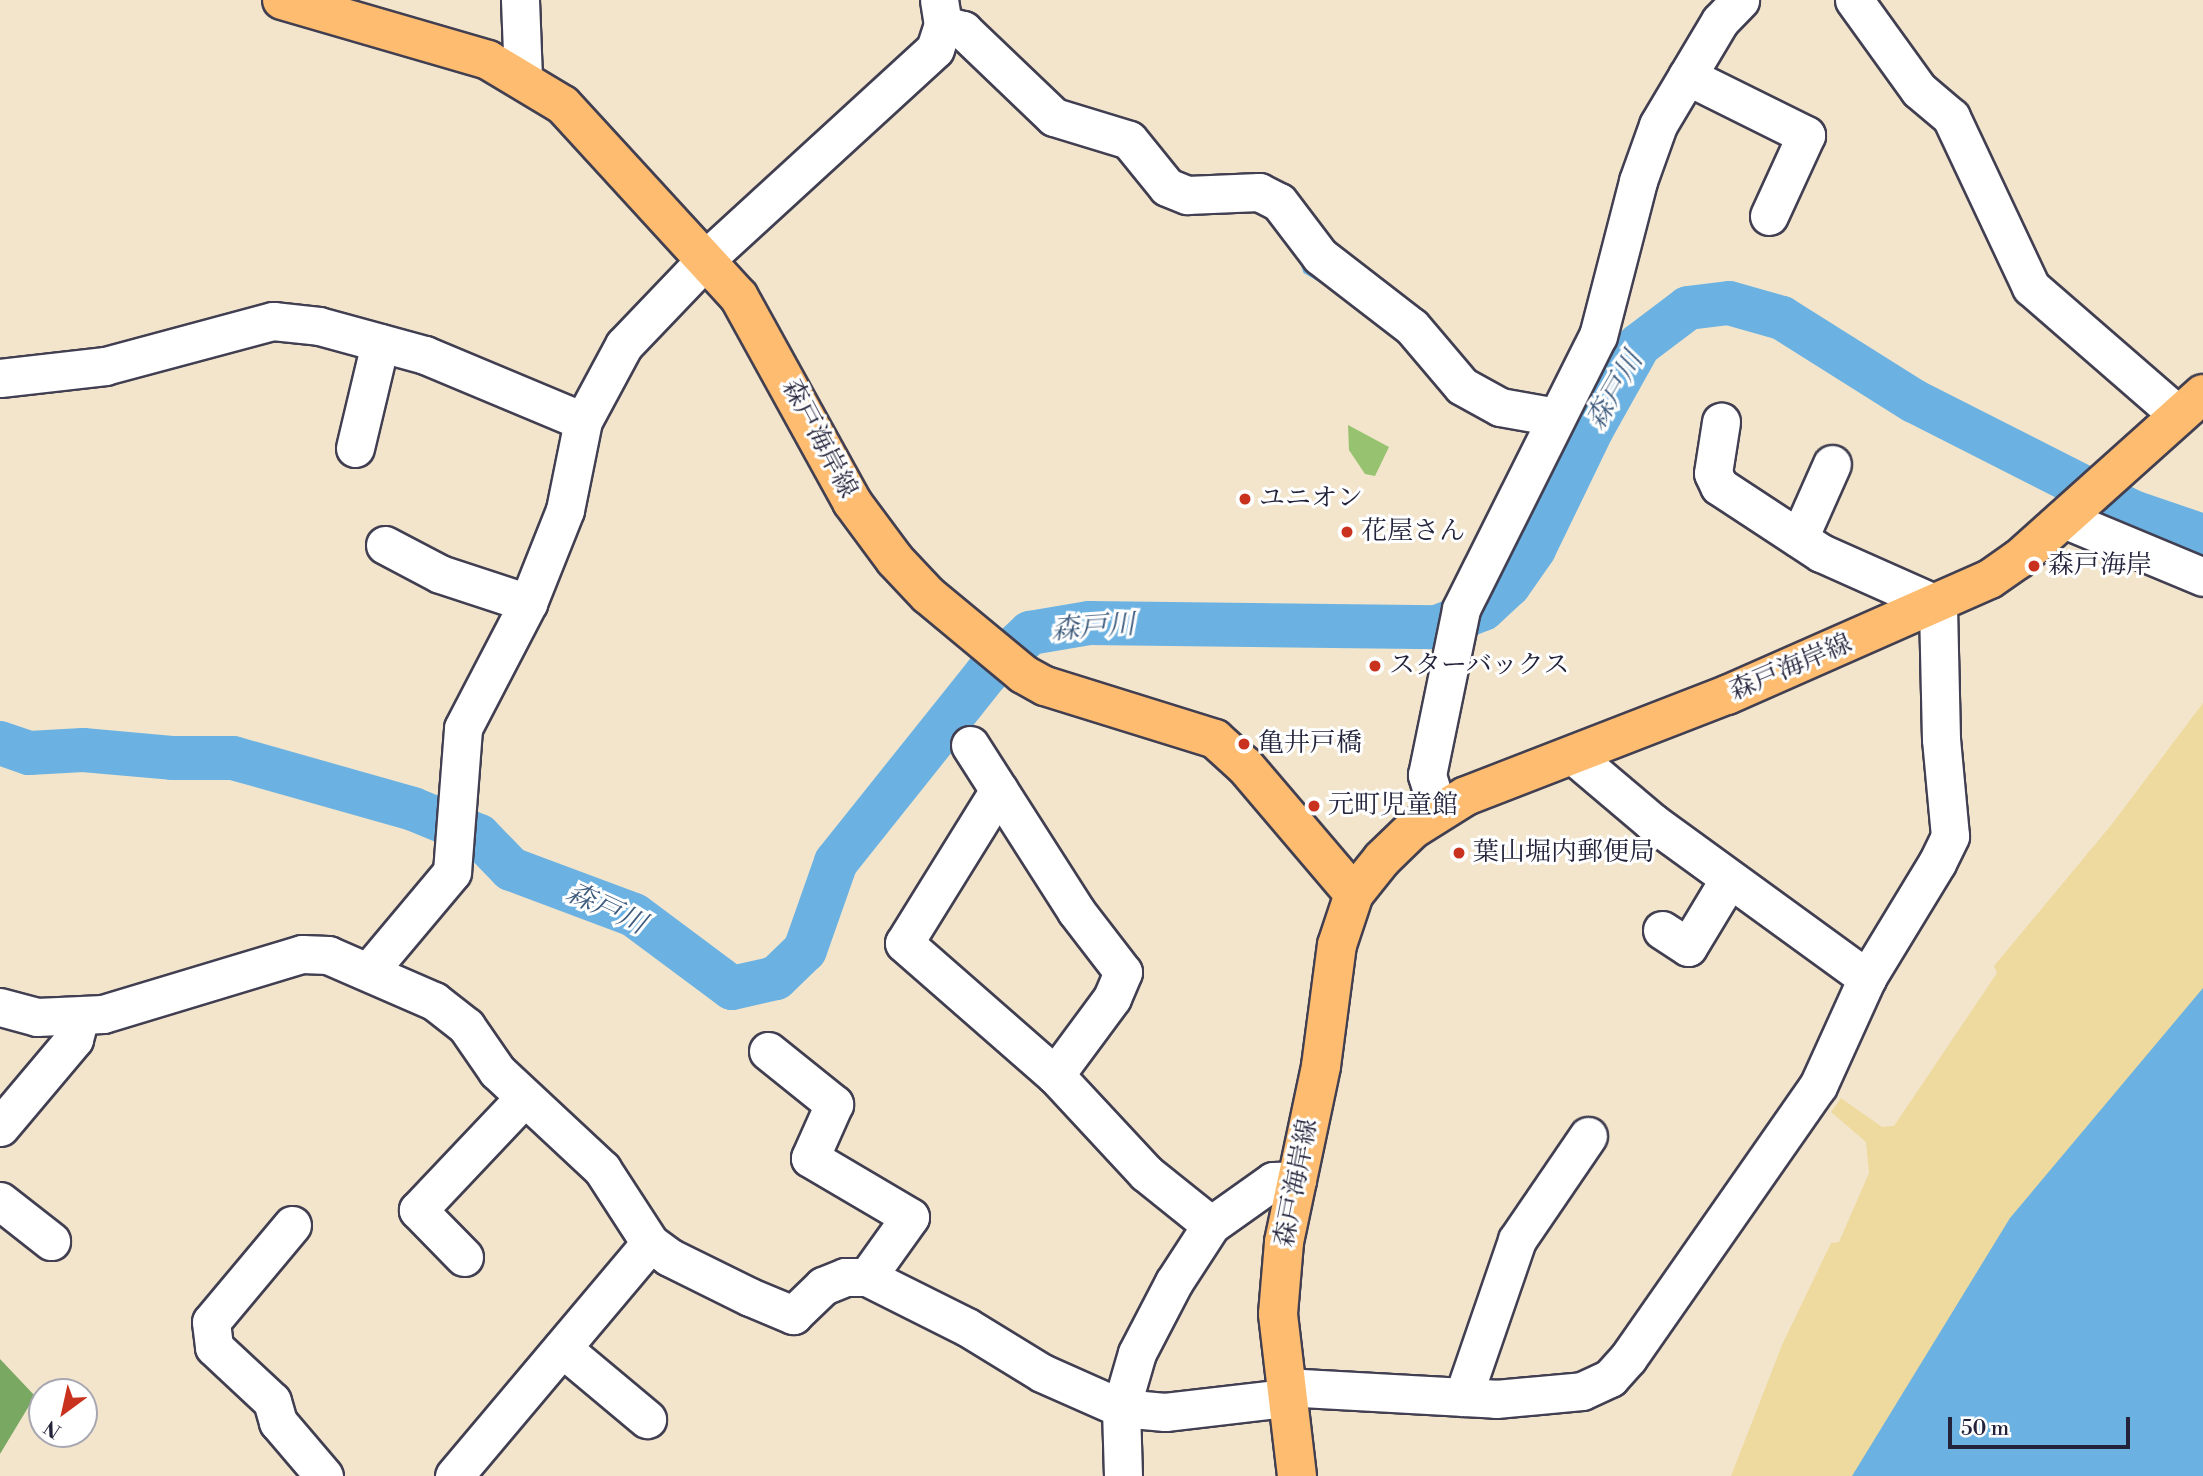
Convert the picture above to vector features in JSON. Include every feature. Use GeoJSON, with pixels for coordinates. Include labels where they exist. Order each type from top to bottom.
{"type":"FeatureCollection","features":[{"type":"Feature","properties":{"kind":"main road","name":"森戸海岸線"},"geometry":{"type":"LineString","coordinates":[[282,0],[488,60],[523,77],[563,105],[707,258],[764,336],[852,502],[920,586],[1023,674],[1061,692],[1215,739],[1245,766],[1354,894]]}},
{"type":"Feature","properties":{"kind":"main road","name":"森戸海岸線"},"geometry":{"type":"LineString","coordinates":[[1297,1476],[1285,1392],[1278,1314],[1284,1242],[1321,1066],[1331,973],[1354,894],[1395,845],[1438,811],[1938,605],[1990,579],[2064,519],[2173,420]]}},
{"type":"Feature","properties":{"kind":"street"},"geometry":{"type":"LineString","coordinates":[[520,0],[523,77]]}},
{"type":"Feature","properties":{"kind":"street"},"geometry":{"type":"LineString","coordinates":[[1438,811],[1427,775],[1457,627],[1551,426],[1598,336],[1615,286],[1638,181],[1658,125],[1720,21],[1740,0]]}},
{"type":"Feature","properties":{"kind":"street"},"geometry":{"type":"LineString","coordinates":[[1854,0],[1919,90],[1951,117],[2031,287],[2136,382],[2142,405],[2173,420]]}},
{"type":"Feature","properties":{"kind":"street"},"geometry":{"type":"LineString","coordinates":[[941,12],[1054,117],[1129,140],[1140,148],[1153,175],[1167,187],[1187,195],[1259,192],[1279,202],[1320,256],[1412,327],[1462,386],[1500,407],[1551,426]]}},
{"type":"Feature","properties":{"kind":"street"},"geometry":{"type":"LineString","coordinates":[[369,971],[440,892],[454,863],[463,728],[528,603],[565,510],[583,421],[624,345],[707,258],[935,49],[941,12]]}},
{"type":"Feature","properties":{"kind":"street"},"geometry":{"type":"LineString","coordinates":[[1687,76],[1806,135],[1769,216]]}},
{"type":"Feature","properties":{"kind":"street"},"geometry":{"type":"LineString","coordinates":[[0,378],[105,366],[273,321],[319,326],[425,355],[583,421]]}},
{"type":"Feature","properties":{"kind":"street"},"geometry":{"type":"LineString","coordinates":[[355,448],[380,343]]}},
{"type":"Feature","properties":{"kind":"street"},"geometry":{"type":"LineString","coordinates":[[0,1007],[37,1017],[103,1014],[302,954],[328,955],[434,1001],[466,1026],[497,1071],[603,1169],[650,1243],[669,1257],[793,1315],[823,1286],[845,1276],[867,1277],[967,1326],[1074,1390],[1121,1408],[1164,1412],[1285,1392],[1496,1399],[1581,1391],[1610,1378],[1628,1358],[1818,1086],[1867,978],[1950,836],[1941,739],[1938,605],[1799,538],[1719,486],[1713,473],[1721,422]]}},
{"type":"Feature","properties":{"kind":"street"},"geometry":{"type":"LineString","coordinates":[[1799,538],[1832,464]]}},
{"type":"Feature","properties":{"kind":"street"},"geometry":{"type":"LineString","coordinates":[[2064,519],[2203,577]]}},
{"type":"Feature","properties":{"kind":"street"},"geometry":{"type":"LineString","coordinates":[[384,545],[440,574],[528,603]]}},
{"type":"Feature","properties":{"kind":"street"},"geometry":{"type":"LineString","coordinates":[[970,745],[1076,911],[1123,972],[1112,998],[1055,1075]]}},
{"type":"Feature","properties":{"kind":"street"},"geometry":{"type":"LineString","coordinates":[[1573,755],[1610,789],[1867,978]]}},
{"type":"Feature","properties":{"kind":"street"},"geometry":{"type":"LineString","coordinates":[[999,790],[904,943],[1055,1075],[1146,1173],[1211,1225]]}},
{"type":"Feature","properties":{"kind":"street"},"geometry":{"type":"LineString","coordinates":[[1662,930],[1688,947],[1729,879]]}},
{"type":"Feature","properties":{"kind":"street"},"geometry":{"type":"LineString","coordinates":[[0,1127],[74,1039],[80,1016]]}},
{"type":"Feature","properties":{"kind":"street"},"geometry":{"type":"LineString","coordinates":[[768,1051],[834,1104],[810,1158],[910,1217],[867,1277]]}},
{"type":"Feature","properties":{"kind":"street"},"geometry":{"type":"LineString","coordinates":[[464,1257],[418,1210],[524,1098]]}},
{"type":"Feature","properties":{"kind":"street"},"geometry":{"type":"LineString","coordinates":[[1463,1397],[1517,1240],[1587,1136]]}},
{"type":"Feature","properties":{"kind":"street"},"geometry":{"type":"LineString","coordinates":[[1123,1476],[1121,1408],[1138,1353],[1174,1282],[1211,1225],[1273,1181],[1297,1180]]}},
{"type":"Feature","properties":{"kind":"street"},"geometry":{"type":"LineString","coordinates":[[2,1206],[51,1241]]}},
{"type":"Feature","properties":{"kind":"street"},"geometry":{"type":"LineString","coordinates":[[292,1225],[211,1322],[214,1348],[272,1401],[278,1422],[324,1476]]}},
{"type":"Feature","properties":{"kind":"street"},"geometry":{"type":"LineString","coordinates":[[454,1476],[650,1243]]}},
{"type":"Feature","properties":{"kind":"street"},"geometry":{"type":"LineString","coordinates":[[562,1348],[647,1419]]}},
{"type":"Feature","properties":{"kind":"green space"},"geometry":{"type":"Polygon","coordinates":[[[1348,425],[1389,447],[1375,476],[1365,474],[1349,450],[1348,425]]]}},
{"type":"Feature","properties":{"kind":"green space"},"geometry":{"type":"Polygon","coordinates":[[[0,1359],[28,1389],[28,1408],[0,1454],[0,1359]]]}},
{"type":"Feature","properties":{"kind":"sand"},"geometry":{"type":"Polygon","coordinates":[[[2203,703],[2203,1057],[1880,1476],[1731,1476],[1782,1345],[1831,1243],[1839,1242],[1869,1173],[1866,1142],[1831,1112],[1841,1098],[1882,1127],[1894,1126],[1997,973],[1994,966],[2112,824],[2203,703]]]}},
{"type":"Feature","properties":{"kind":"water"},"geometry":{"type":"Polygon","coordinates":[[[2203,988],[2203,1476],[1852,1476],[2010,1218],[2203,988]]]}},
{"type":"Feature","properties":{"kind":"waterway"},"geometry":{"type":"LineString","coordinates":[[1301,258],[1306,270],[1321,279]]}},
{"type":"Feature","properties":{"kind":"waterway","name":"森戸川"},"geometry":{"type":"LineString","coordinates":[[0,743],[29,753],[83,750],[172,758],[233,758],[413,809],[479,836],[511,869],[634,915],[732,988],[776,978],[805,950],[836,862],[987,673],[1030,633],[1089,623],[1437,627],[1483,609],[1509,585],[1534,549],[1592,429],[1639,345],[1688,308],[1729,303],[1782,318],[1914,401],[2133,512],[2203,536]]}},
{"type":"Feature","properties":{"kind":"waterway"},"geometry":{"type":"LineString","coordinates":[[1563,427],[1592,429]]}},
{"type":"Feature","properties":{"kind":"place","name":"ユニオン"},"geometry":{"type":"Point","coordinates":[1245,499]}},
{"type":"Feature","properties":{"kind":"place","name":"花屋さん"},"geometry":{"type":"Point","coordinates":[1347,532]}},
{"type":"Feature","properties":{"kind":"place","name":"森戸海岸"},"geometry":{"type":"Point","coordinates":[2034,566]}},
{"type":"Feature","properties":{"kind":"place","name":"スターバックス"},"geometry":{"type":"Point","coordinates":[1375,666]}},
{"type":"Feature","properties":{"kind":"place","name":"亀井戸橋"},"geometry":{"type":"Point","coordinates":[1244,744]}},
{"type":"Feature","properties":{"kind":"place","name":"元町児童館"},"geometry":{"type":"Point","coordinates":[1314,806]}},
{"type":"Feature","properties":{"kind":"place","name":"葉山堀内郵便局"},"geometry":{"type":"Point","coordinates":[1459,853]}}]}
